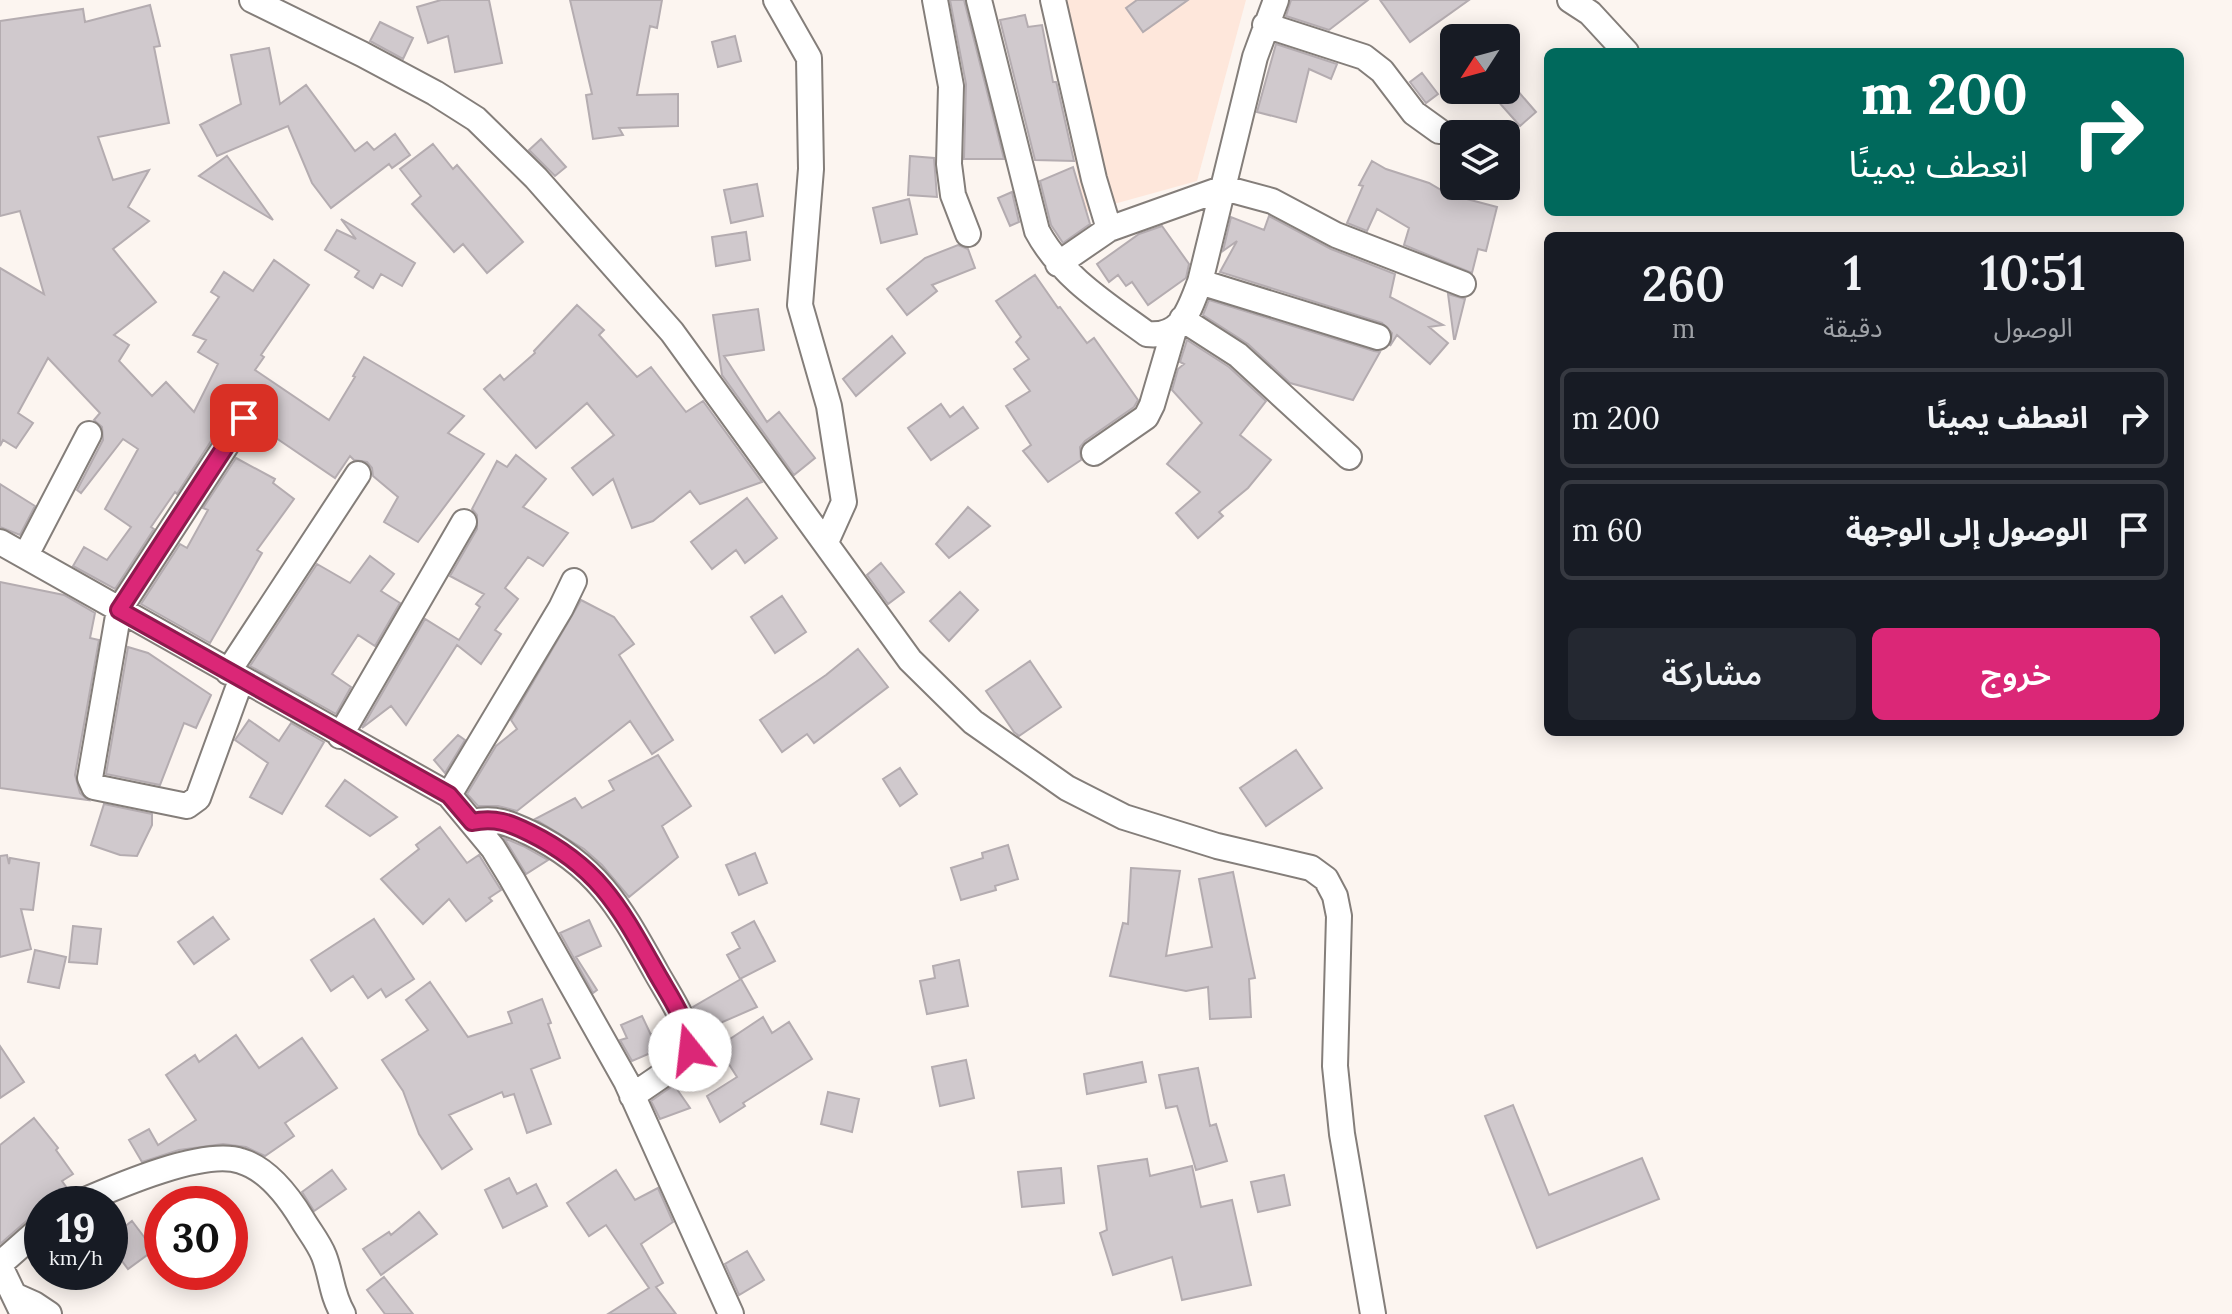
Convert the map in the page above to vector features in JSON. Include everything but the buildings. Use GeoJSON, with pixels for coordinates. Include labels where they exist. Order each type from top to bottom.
{"type":"FeatureCollection","features":[{"type":"Feature","properties":{"kind":"street"},"geometry":{"type":"LineString","coordinates":[[252,0],[362,54],[476,119],[536,178],[672,332],[910,660],[973,722],[1067,788],[1124,817],[1217,846],[1311,868],[1326,879],[1335,896],[1339,916],[1335,1066],[1342,1134],[1373,1314]]}},
{"type":"Feature","properties":{"kind":"street"},"geometry":{"type":"LineString","coordinates":[[776,0],[809,58],[811,169],[800,305],[829,406],[844,502],[826,542]]}},
{"type":"Feature","properties":{"kind":"street"},"geometry":{"type":"LineString","coordinates":[[935,0],[951,86],[949,164],[953,195],[968,234]]}},
{"type":"Feature","properties":{"kind":"street"},"geometry":{"type":"LineString","coordinates":[[979,0],[1037,231],[1048,252],[1058,264],[1147,334],[1161,336],[1178,324]]}},
{"type":"Feature","properties":{"kind":"street"},"geometry":{"type":"LineString","coordinates":[[1053,0],[1094,179],[1109,229]]}},
{"type":"Feature","properties":{"kind":"street"},"geometry":{"type":"LineString","coordinates":[[1094,453],[1146,417],[1152,405],[1178,324],[1200,282],[1255,57],[1276,0]]}},
{"type":"Feature","properties":{"kind":"street"},"geometry":{"type":"LineString","coordinates":[[1570,0],[1590,13],[1622,48]]}},
{"type":"Feature","properties":{"kind":"street"},"geometry":{"type":"LineString","coordinates":[[1265,25],[1364,57],[1382,71],[1414,113],[1439,131]]}},
{"type":"Feature","properties":{"kind":"street"},"geometry":{"type":"LineString","coordinates":[[1058,264],[1109,229],[1224,188],[1272,201],[1336,235],[1463,284]]}},
{"type":"Feature","properties":{"kind":"street"},"geometry":{"type":"LineString","coordinates":[[1200,282],[1378,337]]}},
{"type":"Feature","properties":{"kind":"street"},"geometry":{"type":"LineString","coordinates":[[1178,324],[1238,355],[1349,457]]}},
{"type":"Feature","properties":{"kind":"street"},"geometry":{"type":"LineString","coordinates":[[244,418],[119,610],[90,778],[94,787],[187,806],[198,798],[234,676],[358,474]]}},
{"type":"Feature","properties":{"kind":"street"},"geometry":{"type":"LineString","coordinates":[[26,555],[89,434]]}},
{"type":"Feature","properties":{"kind":"street"},"geometry":{"type":"LineString","coordinates":[[340,736],[464,522]]}},
{"type":"Feature","properties":{"kind":"street"},"geometry":{"type":"LineString","coordinates":[[1,547],[26,555],[234,676],[449,795],[493,848],[512,879],[632,1096],[731,1314]]}},
{"type":"Feature","properties":{"kind":"street"},"geometry":{"type":"LineString","coordinates":[[449,795],[574,581]]}},
{"type":"Feature","properties":{"kind":"street"},"geometry":{"type":"LineString","coordinates":[[472,822],[492,819],[506,821],[551,844],[593,875],[621,910],[683,1019],[690,1050],[683,1061],[632,1096]]}},
{"type":"Feature","properties":{"kind":"street"},"geometry":{"type":"LineString","coordinates":[[118,1186],[214,1157],[240,1160],[266,1174],[293,1205],[324,1256],[333,1295],[343,1314]]}},
{"type":"Feature","properties":{"kind":"street"},"geometry":{"type":"LineString","coordinates":[[24,1243],[0,1265],[19,1305],[34,1304],[49,1314]]}},
{"type":"Feature","properties":{"kind":"shaded area"},"geometry":{"type":"Polygon","coordinates":[[[1043,0],[1246,0],[1197,181],[1085,212],[1043,0]]]}},
{"type":"Feature","properties":{"kind":"route"},"geometry":{"type":"LineString","coordinates":[[244,418],[119,610],[449,795],[472,822],[483,819],[506,821],[551,844],[593,875],[621,910],[683,1019],[690,1050]]}}]}
